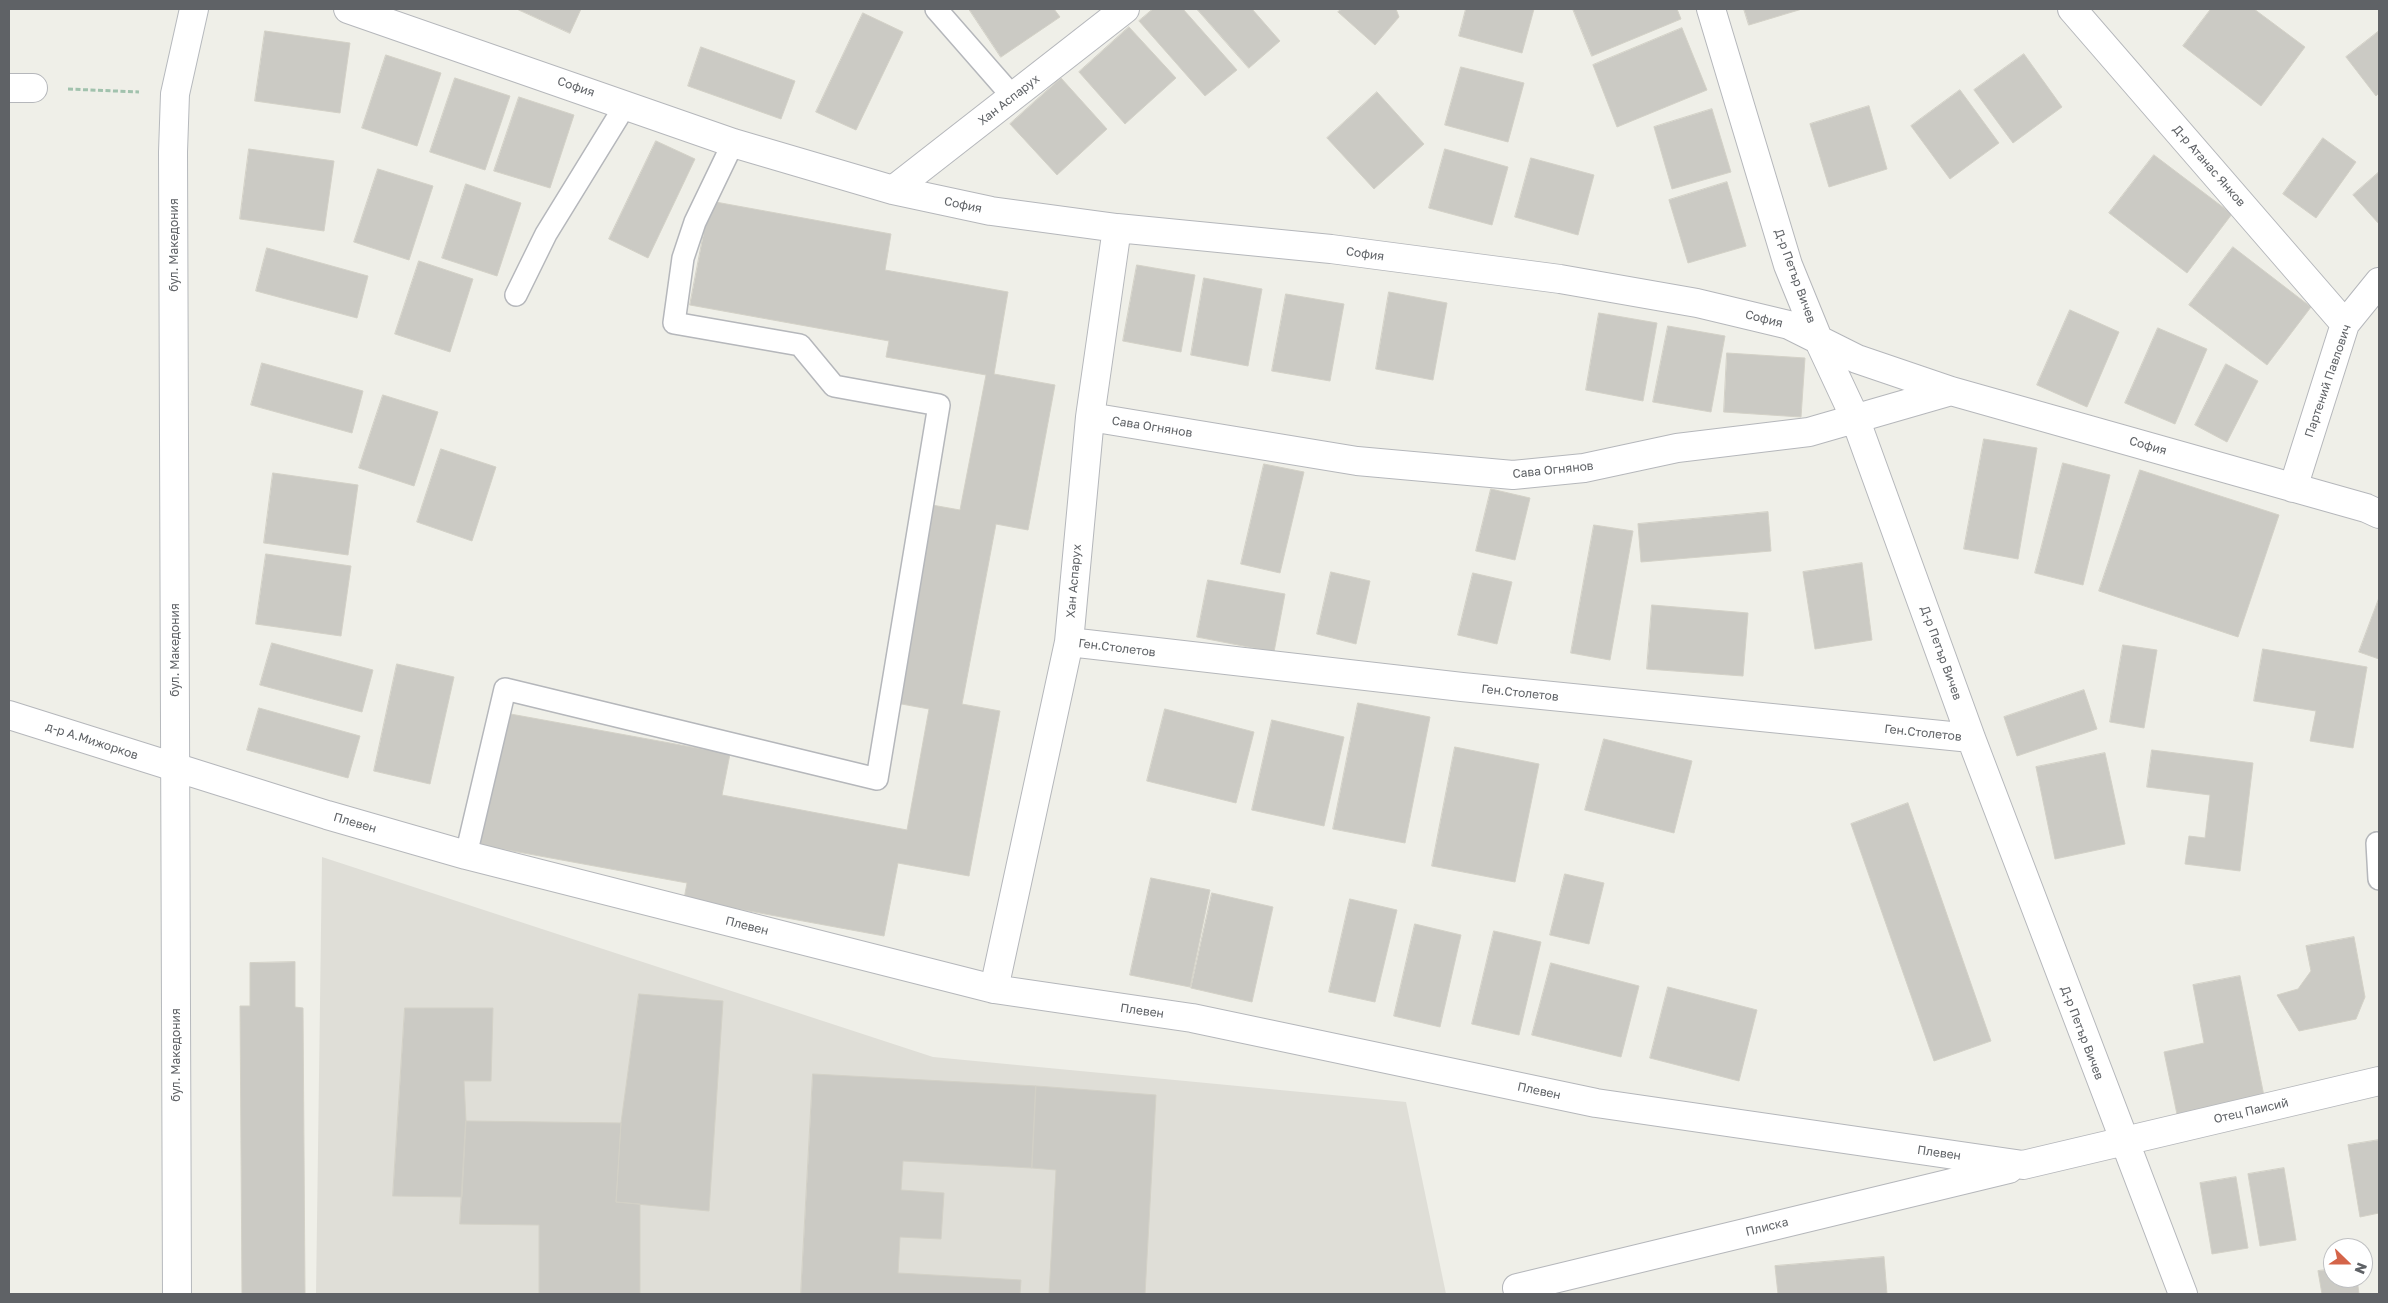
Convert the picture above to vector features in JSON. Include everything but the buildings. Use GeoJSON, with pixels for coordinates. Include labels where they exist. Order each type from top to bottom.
{"type":"FeatureCollection","features":[{"type":"Feature","properties":{"kind":"street","name":"бул. Македония"},"geometry":{"type":"LineString","coordinates":[[177,1294],[175,94],[194,9]]}},
{"type":"Feature","properties":{"kind":"street","name":"София"},"geometry":{"type":"LineString","coordinates":[[348,9],[626,104],[733,143],[893,190],[991,211],[1117,228],[1331,249],[1560,279],[1697,303],[1789,325],[1857,359],[1951,391],[2379,514]]}},
{"type":"Feature","properties":{"kind":"street","name":"Хан Аспарух"},"geometry":{"type":"LineString","coordinates":[[893,190],[1125,9]]}},
{"type":"Feature","properties":{"kind":"street","name":"Д-р Петър Вичев"},"geometry":{"type":"LineString","coordinates":[[1711,9],[1788,265],[1819,341],[1856,418],[1971,738],[2123,1141],[2183,1294]]}},
{"type":"Feature","properties":{"kind":"street","name":"Д-р Атанас Янков"},"geometry":{"type":"LineString","coordinates":[[2072,9],[2345,324]]}},
{"type":"Feature","properties":{"kind":"street","name":"Хан Аспарух"},"geometry":{"type":"LineString","coordinates":[[994,989],[1069,642],[1090,417],[1117,228]]}},
{"type":"Feature","properties":{"kind":"street","name":"Партений Павлович"},"geometry":{"type":"LineString","coordinates":[[2293,488],[2345,324],[2379,282]]}},
{"type":"Feature","properties":{"kind":"street","name":"Сава Огнянов"},"geometry":{"type":"LineString","coordinates":[[1090,417],[1357,461],[1513,476],[1584,468],[1677,448],[1809,432],[1951,391]]}},
{"type":"Feature","properties":{"kind":"street","name":"Ген.Столетов"},"geometry":{"type":"LineString","coordinates":[[1069,642],[1462,687],[1971,738]]}},
{"type":"Feature","properties":{"kind":"street","name":"д-р А.Мижорков"},"geometry":{"type":"LineString","coordinates":[[9,714],[176,768]]}},
{"type":"Feature","properties":{"kind":"street","name":"Плевен"},"geometry":{"type":"LineString","coordinates":[[176,768],[466,855],[994,989],[1192,1018],[1596,1103],[2023,1166],[2123,1141]]}},
{"type":"Feature","properties":{"kind":"street","name":"Отец Паисий"},"geometry":{"type":"LineString","coordinates":[[2123,1141],[2379,1081]]}},
{"type":"Feature","properties":{"kind":"street","name":"Плиска"},"geometry":{"type":"LineString","coordinates":[[1518,1294],[1517,1288],[2023,1166]]}},
{"type":"Feature","properties":{"kind":"lane"},"geometry":{"type":"LineString","coordinates":[[936,9],[1013,97]]}},
{"type":"Feature","properties":{"kind":"lane"},"geometry":{"type":"LineString","coordinates":[[516,295],[546,234],[626,104]]}},
{"type":"Feature","properties":{"kind":"lane"},"geometry":{"type":"LineString","coordinates":[[466,855],[505,689],[877,779],[939,405],[834,386],[800,345],[674,323],[683,258],[695,222],[733,143]]}},
{"type":"Feature","properties":{"kind":"lane"},"geometry":{"type":"LineString","coordinates":[[2377,843],[2379,879]]}},
{"type":"Feature","properties":{"kind":"path"},"geometry":{"type":"LineString","coordinates":[[21,88],[175,94]]}},
{"type":"Feature","properties":{"kind":"shaded area"},"geometry":{"type":"Polygon","coordinates":[[[322,857],[933,1057],[1406,1102],[1446,1294],[316,1294],[322,857]]]}}]}
